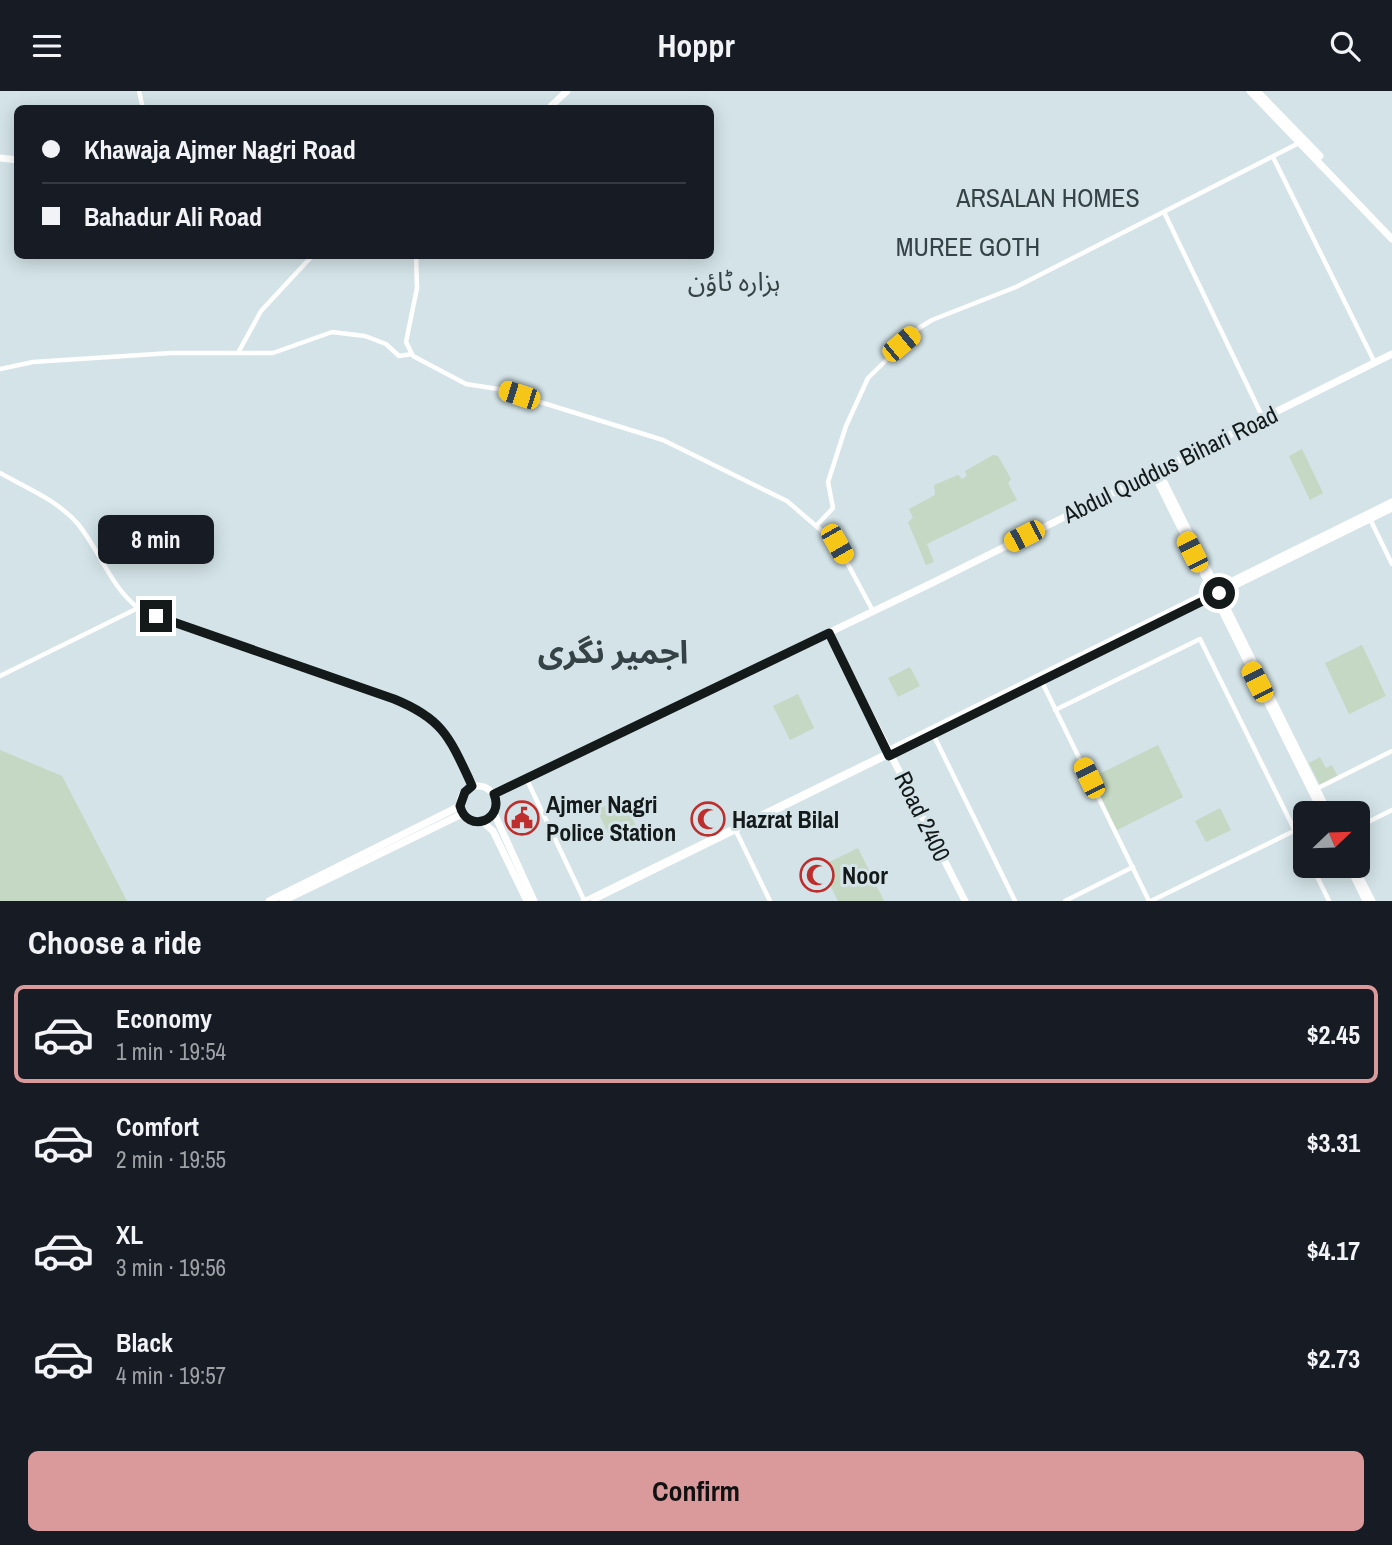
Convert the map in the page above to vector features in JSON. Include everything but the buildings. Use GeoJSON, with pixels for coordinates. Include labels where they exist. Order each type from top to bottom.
{"type":"FeatureCollection","features":[{"type":"Feature","properties":{"kind":"main road"},"geometry":{"type":"LineString","coordinates":[[552,105],[567,91]]}},
{"type":"Feature","properties":{"kind":"main road"},"geometry":{"type":"LineString","coordinates":[[1250,91],[1392,232]]}},
{"type":"Feature","properties":{"kind":"main road"},"geometry":{"type":"LineString","coordinates":[[1257,91],[1392,239]]}},
{"type":"Feature","properties":{"kind":"main road","name":"Abdul Quddus Bihari Road"},"geometry":{"type":"LineString","coordinates":[[494,794],[829,633],[1392,354]]}},
{"type":"Feature","properties":{"kind":"main road"},"geometry":{"type":"LineString","coordinates":[[1156,471],[1320,801]]}},
{"type":"Feature","properties":{"kind":"main road"},"geometry":{"type":"LineString","coordinates":[[890,753],[1392,502]]}},
{"type":"Feature","properties":{"kind":"main road"},"geometry":{"type":"LineString","coordinates":[[1338,531],[1392,508]]}},
{"type":"Feature","properties":{"kind":"main road"},"geometry":{"type":"LineString","coordinates":[[1215,592],[1321,801]]}},
{"type":"Feature","properties":{"kind":"main road","name":"Road 2400"},"geometry":{"type":"LineString","coordinates":[[829,633],[884,740],[960,901]]}},
{"type":"Feature","properties":{"kind":"main road"},"geometry":{"type":"LineString","coordinates":[[890,753],[1067,666]]}},
{"type":"Feature","properties":{"kind":"main road","name":"Road 2400"},"geometry":{"type":"LineString","coordinates":[[890,753],[965,901]]}},
{"type":"Feature","properties":{"kind":"main road"},"geometry":{"type":"LineString","coordinates":[[461,810],[465,792],[472,786],[483,786],[494,794],[494,813],[534,901]]}},
{"type":"Feature","properties":{"kind":"main road"},"geometry":{"type":"LineString","coordinates":[[461,810],[474,823],[482,822],[494,813]]}},
{"type":"Feature","properties":{"kind":"main road"},"geometry":{"type":"LineString","coordinates":[[269,901],[461,810]]}},
{"type":"Feature","properties":{"kind":"main road"},"geometry":{"type":"LineString","coordinates":[[283,901],[461,810]]}},
{"type":"Feature","properties":{"kind":"main road"},"geometry":{"type":"LineString","coordinates":[[482,822],[493,831],[527,901]]}},
{"type":"Feature","properties":{"kind":"main road"},"geometry":{"type":"LineString","coordinates":[[1355,879],[1366,901]]}},
{"type":"Feature","properties":{"kind":"main road"},"geometry":{"type":"LineString","coordinates":[[1361,879],[1372,901]]}},
{"type":"Feature","properties":{"kind":"street"},"geometry":{"type":"LineString","coordinates":[[817,525],[833,508],[827,486],[846,426],[868,378],[883,360],[928,322],[1016,288],[1303,141]]}},
{"type":"Feature","properties":{"kind":"street"},"geometry":{"type":"LineString","coordinates":[[1273,157],[1375,363]]}},
{"type":"Feature","properties":{"kind":"street"},"geometry":{"type":"LineString","coordinates":[[1164,212],[1263,418]]}},
{"type":"Feature","properties":{"kind":"street"},"geometry":{"type":"LineString","coordinates":[[238,353],[261,311],[309,259]]}},
{"type":"Feature","properties":{"kind":"street"},"geometry":{"type":"LineString","coordinates":[[416,259],[417,288],[406,342],[412,354],[466,384],[498,389],[663,440],[775,495],[817,525],[837,544],[873,611]]}},
{"type":"Feature","properties":{"kind":"street"},"geometry":{"type":"LineString","coordinates":[[0,369],[43,362],[171,353],[272,353],[332,332],[365,336],[386,344],[399,356],[412,354]]}},
{"type":"Feature","properties":{"kind":"street"},"geometry":{"type":"LineString","coordinates":[[0,473],[64,509],[79,525],[124,598],[138,608],[416,707],[435,720],[446,733],[472,786]]}},
{"type":"Feature","properties":{"kind":"street"},"geometry":{"type":"LineString","coordinates":[[1370,519],[1392,564]]}},
{"type":"Feature","properties":{"kind":"street"},"geometry":{"type":"LineString","coordinates":[[0,676],[138,608]]}},
{"type":"Feature","properties":{"kind":"street"},"geometry":{"type":"LineString","coordinates":[[1055,711],[1200,639],[1293,828]]}},
{"type":"Feature","properties":{"kind":"street"},"geometry":{"type":"LineString","coordinates":[[1041,680],[1150,901],[1293,830]]}},
{"type":"Feature","properties":{"kind":"street"},"geometry":{"type":"LineString","coordinates":[[933,734],[1015,901]]}},
{"type":"Feature","properties":{"kind":"street"},"geometry":{"type":"LineString","coordinates":[[1316,789],[1392,751]]}},
{"type":"Feature","properties":{"kind":"street"},"geometry":{"type":"LineString","coordinates":[[527,780],[583,901],[890,753]]}},
{"type":"Feature","properties":{"kind":"street"},"geometry":{"type":"LineString","coordinates":[[1370,821],[1392,810]]}},
{"type":"Feature","properties":{"kind":"street"},"geometry":{"type":"LineString","coordinates":[[593,901],[714,839],[736,831],[745,824]]}},
{"type":"Feature","properties":{"kind":"street"},"geometry":{"type":"LineString","coordinates":[[736,831],[770,901]]}},
{"type":"Feature","properties":{"kind":"street"},"geometry":{"type":"LineString","coordinates":[[1065,901],[1133,867]]}},
{"type":"Feature","properties":{"kind":"street"},"geometry":{"type":"LineString","coordinates":[[1318,879],[1329,901]]}},
{"type":"Feature","properties":{"kind":"green space"},"geometry":{"type":"Polygon","coordinates":[[[1302,449],[1323,493],[1310,500],[1289,456],[1302,449]]]}},
{"type":"Feature","properties":{"kind":"green space"},"geometry":{"type":"Polygon","coordinates":[[[993,455],[998,456],[1011,479],[1008,483],[1017,500],[927,544],[934,562],[926,565],[908,522],[913,518],[909,509],[935,495],[934,485],[958,475],[962,479],[967,476],[965,471],[993,455]]]}},
{"type":"Feature","properties":{"kind":"green space"},"geometry":{"type":"Polygon","coordinates":[[[1362,645],[1386,696],[1349,714],[1325,663],[1362,645]]]}},
{"type":"Feature","properties":{"kind":"green space"},"geometry":{"type":"Polygon","coordinates":[[[910,667],[920,686],[898,697],[888,678],[910,667]]]}},
{"type":"Feature","properties":{"kind":"green space"},"geometry":{"type":"Polygon","coordinates":[[[798,694],[814,728],[790,740],[773,706],[798,694]]]}},
{"type":"Feature","properties":{"kind":"green space"},"geometry":{"type":"Polygon","coordinates":[[[1158,745],[1183,797],[1115,831],[1089,779],[1158,745]]]}},
{"type":"Feature","properties":{"kind":"green space"},"geometry":{"type":"Polygon","coordinates":[[[0,750],[62,776],[127,901],[0,901],[0,750]]]}},
{"type":"Feature","properties":{"kind":"green space"},"geometry":{"type":"Polygon","coordinates":[[[1320,757],[1326,768],[1332,765],[1338,777],[1320,785],[1309,763],[1320,757]]]}},
{"type":"Feature","properties":{"kind":"green space"},"geometry":{"type":"Polygon","coordinates":[[[622,798],[638,830],[613,843],[597,810],[622,798]]]}},
{"type":"Feature","properties":{"kind":"green space"},"geometry":{"type":"Polygon","coordinates":[[[1220,808],[1231,830],[1206,842],[1195,821],[1220,808]]]}},
{"type":"Feature","properties":{"kind":"green space"},"geometry":{"type":"Polygon","coordinates":[[[858,848],[884,901],[838,901],[821,866],[858,848]]]}},
{"type":"Feature","properties":{"kind":"place","name":"Ajmer Nagri Police Station"},"geometry":{"type":"Point","coordinates":[522,818]}},
{"type":"Feature","properties":{"kind":"place","name":"Hazrat Bilal"},"geometry":{"type":"Point","coordinates":[708,819]}},
{"type":"Feature","properties":{"kind":"place","name":"Noor"},"geometry":{"type":"Point","coordinates":[817,875]}},
{"type":"Feature","properties":{"kind":"district","name":"ARSALAN HOMES"},"geometry":{"type":"Point","coordinates":[1048,197]}},
{"type":"Feature","properties":{"kind":"district","name":"MUREE GOTH"},"geometry":{"type":"Point","coordinates":[968,246]}},
{"type":"Feature","properties":{"kind":"district","name":"ہزارہ ٹاؤن"},"geometry":{"type":"Point","coordinates":[734,281]}},
{"type":"Feature","properties":{"kind":"district","name":"اجمیر نگری"},"geometry":{"type":"Point","coordinates":[613,651]}},
{"type":"Feature","properties":{"kind":"route"},"geometry":{"type":"LineString","coordinates":[[156,616],[394,699],[428,714],[446,733],[472,786],[461,798],[460,806],[464,817],[474,823],[486,821],[492,816],[496,807],[494,794],[829,633],[884,740],[889,756],[1219,593]]}}]}
